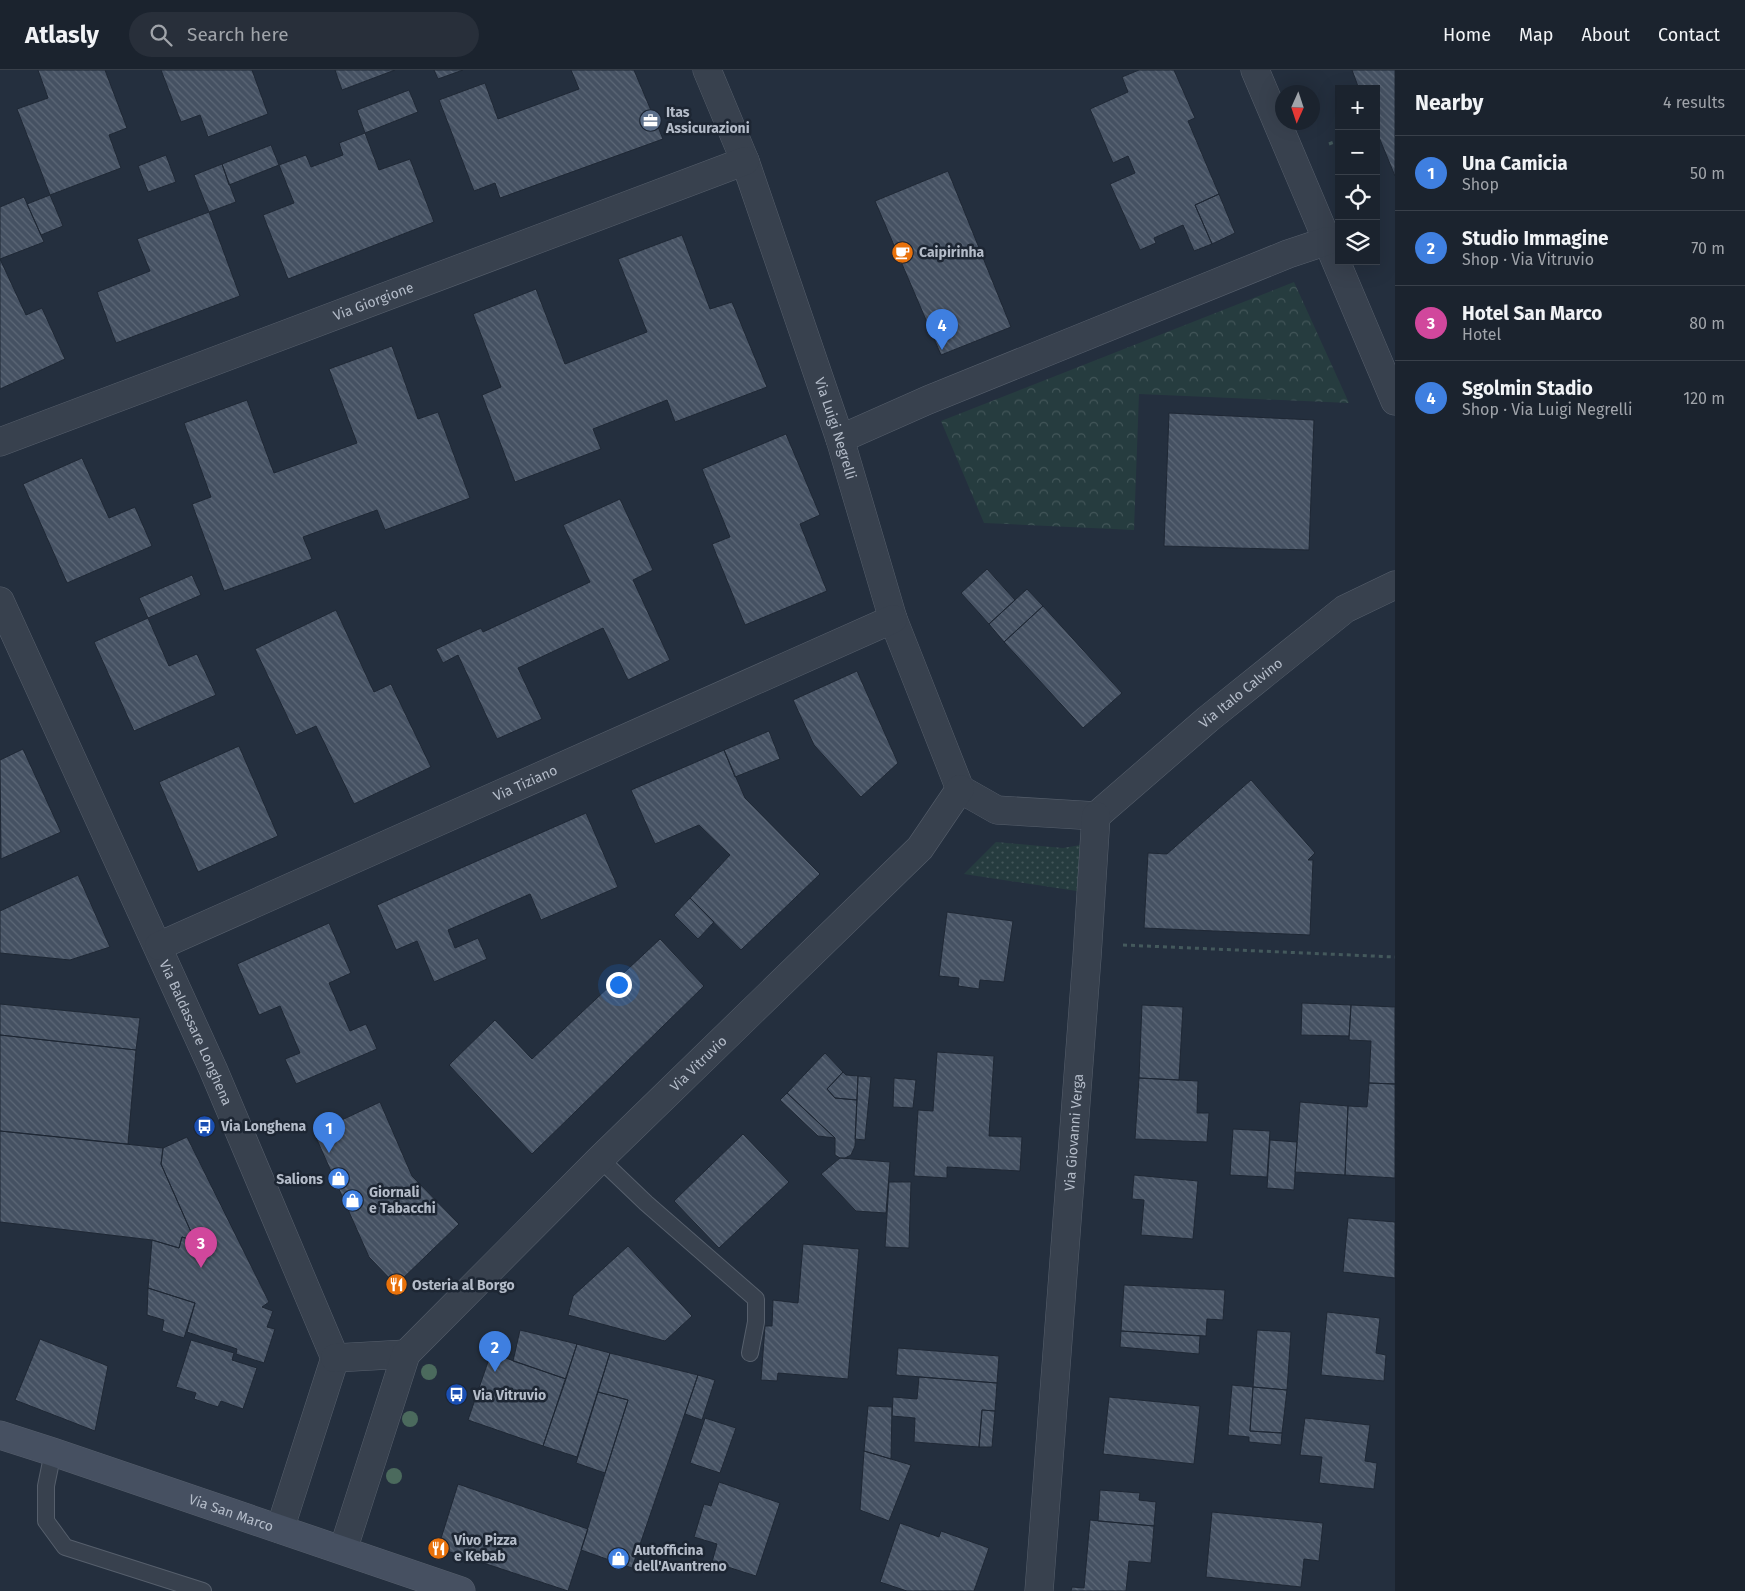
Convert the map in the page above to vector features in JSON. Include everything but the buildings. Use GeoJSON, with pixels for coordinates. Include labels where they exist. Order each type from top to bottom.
{"type":"FeatureCollection","features":[{"type":"Feature","properties":{"kind":"main road","name":"Via San Marco"},"geometry":{"type":"LineString","coordinates":[[0,1435],[461,1591]]}},
{"type":"Feature","properties":{"kind":"street","name":"Via Luigi Negrelli"},"geometry":{"type":"LineString","coordinates":[[707,70],[745,161],[840,439],[893,619],[960,789]]}},
{"type":"Feature","properties":{"kind":"street"},"geometry":{"type":"LineString","coordinates":[[1255,70],[1395,401]]}},
{"type":"Feature","properties":{"kind":"street","name":"Via Giorgione"},"geometry":{"type":"LineString","coordinates":[[0,442],[745,161]]}},
{"type":"Feature","properties":{"kind":"street"},"geometry":{"type":"LineString","coordinates":[[840,439],[928,400],[1279,257],[1327,241]]}},
{"type":"Feature","properties":{"kind":"street","name":"Via Italo Calvino"},"geometry":{"type":"LineString","coordinates":[[1096,816],[1208,719],[1345,609],[1395,585]]}},
{"type":"Feature","properties":{"kind":"street","name":"Via Baldassare Longhena"},"geometry":{"type":"LineString","coordinates":[[0,601],[213,1069],[335,1358]]}},
{"type":"Feature","properties":{"kind":"street","name":"Via Tiziano"},"geometry":{"type":"LineString","coordinates":[[158,946],[893,619]]}},
{"type":"Feature","properties":{"kind":"street"},"geometry":{"type":"LineString","coordinates":[[960,789],[997,810],[1096,816]]}},
{"type":"Feature","properties":{"kind":"street","name":"Via Vitruvio"},"geometry":{"type":"LineString","coordinates":[[343,1550],[406,1354],[600,1159],[920,848],[960,789]]}},
{"type":"Feature","properties":{"kind":"street","name":"Via Giovanni Verga"},"geometry":{"type":"LineString","coordinates":[[1039,1591],[1088,947],[1096,816]]}},
{"type":"Feature","properties":{"kind":"street"},"geometry":{"type":"LineString","coordinates":[[280,1529],[335,1358],[406,1354]]}},
{"type":"Feature","properties":{"kind":"lane"},"geometry":{"type":"LineString","coordinates":[[600,1159],[646,1203],[756,1299],[756,1322],[750,1353]]}},
{"type":"Feature","properties":{"kind":"lane"},"geometry":{"type":"LineString","coordinates":[[53,1452],[46,1486],[46,1520],[66,1547],[203,1591]]}},
{"type":"Feature","properties":{"kind":"path"},"geometry":{"type":"LineString","coordinates":[[1330,144],[1335,142]]}},
{"type":"Feature","properties":{"kind":"path"},"geometry":{"type":"LineString","coordinates":[[1121,945],[1395,957]]}},
{"type":"Feature","properties":{"kind":"green space"},"geometry":{"type":"Polygon","coordinates":[[[1294,282],[1349,403],[1139,394],[1134,530],[984,523],[941,421],[1294,282]]]}},
{"type":"Feature","properties":{"kind":"green space"},"geometry":{"type":"Polygon","coordinates":[[[996,842],[1063,848],[1086,844],[1083,892],[964,874],[996,842]]]}},
{"type":"Feature","properties":{"kind":"place","name":"Itas Assicurazioni"},"geometry":{"type":"Point","coordinates":[650,120]}},
{"type":"Feature","properties":{"kind":"place","name":"Caipirinha"},"geometry":{"type":"Point","coordinates":[903,252]}},
{"type":"Feature","properties":{"kind":"place","name":"Sgolmin Stadio"},"geometry":{"type":"Point","coordinates":[942,350]}},
{"type":"Feature","properties":{"kind":"place","name":"Via Longhena"},"geometry":{"type":"Point","coordinates":[205,1126]}},
{"type":"Feature","properties":{"kind":"place","name":"Una Camicia"},"geometry":{"type":"Point","coordinates":[329,1153]}},
{"type":"Feature","properties":{"kind":"place","name":"Salions"},"geometry":{"type":"Point","coordinates":[339,1179]}},
{"type":"Feature","properties":{"kind":"place","name":"Giornali e Tabacchi"},"geometry":{"type":"Point","coordinates":[353,1200]}},
{"type":"Feature","properties":{"kind":"place","name":"Hotel San Marco"},"geometry":{"type":"Point","coordinates":[201,1268]}},
{"type":"Feature","properties":{"kind":"place","name":"Osteria al Borgo"},"geometry":{"type":"Point","coordinates":[396,1285]}},
{"type":"Feature","properties":{"kind":"place","name":"Studio Immagine"},"geometry":{"type":"Point","coordinates":[495,1372]}},
{"type":"Feature","properties":{"kind":"place","name":"Via Vitruvio"},"geometry":{"type":"Point","coordinates":[457,1395]}},
{"type":"Feature","properties":{"kind":"place","name":"Vivo Pizza e Kebab"},"geometry":{"type":"Point","coordinates":[438,1548]}},
{"type":"Feature","properties":{"kind":"place","name":"Autofficina dell'Avantreno"},"geometry":{"type":"Point","coordinates":[618,1558]}}]}
